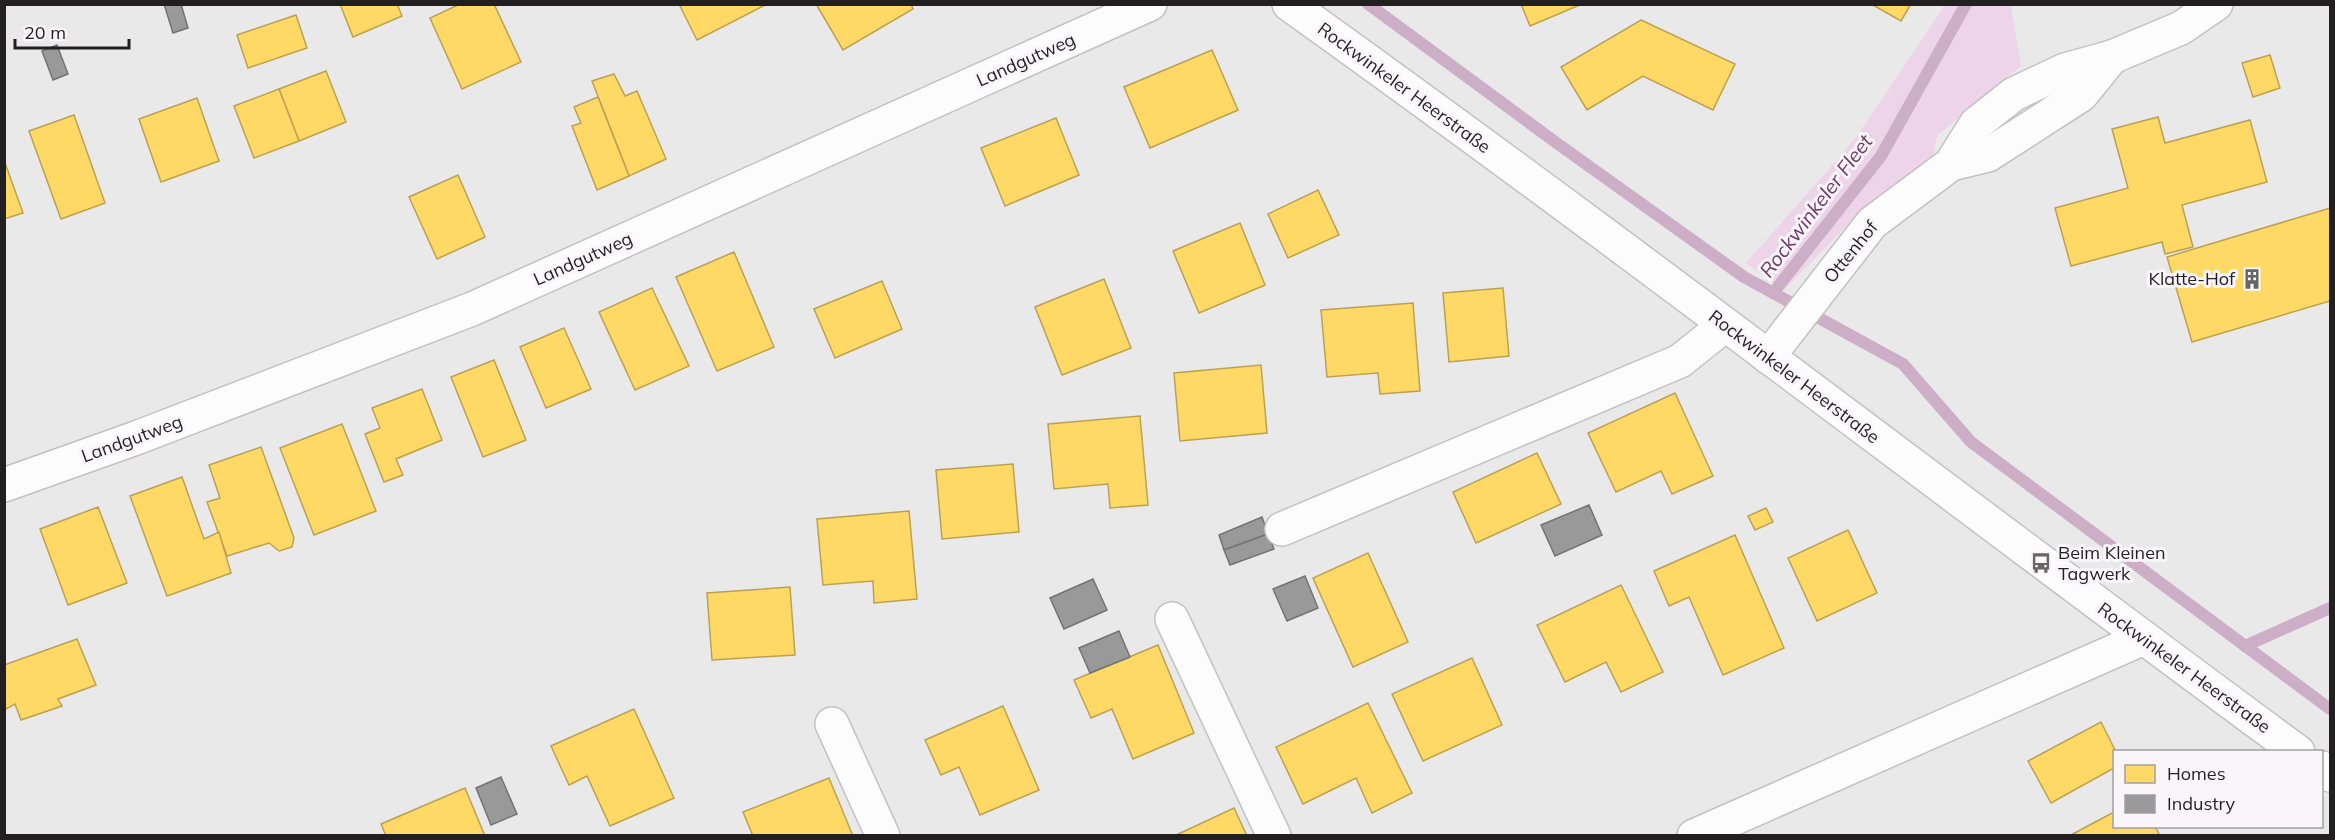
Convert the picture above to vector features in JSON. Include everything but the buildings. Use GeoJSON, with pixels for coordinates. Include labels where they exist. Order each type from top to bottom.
{"type":"FeatureCollection","features":[{"type":"Feature","properties":{"kind":"street","name":"Landgutweg"},"geometry":{"type":"LineString","coordinates":[[4,485],[136,438],[472,309],[1150,4]]}},
{"type":"Feature","properties":{"kind":"street","name":"Rockwinkeler Heerstraße"},"geometry":{"type":"LineString","coordinates":[[1289,4],[2295,750]]}},
{"type":"Feature","properties":{"kind":"street","name":"Ottenhof"},"geometry":{"type":"LineString","coordinates":[[1768,357],[1872,223],[1951,164],[1988,155],[2081,95],[2112,57],[2181,28],[2216,4]]}},
{"type":"Feature","properties":{"kind":"street"},"geometry":{"type":"LineString","coordinates":[[1282,529],[1680,361],[1725,325]]}},
{"type":"Feature","properties":{"kind":"street"},"geometry":{"type":"LineString","coordinates":[[1172,619],[1274,836]]}},
{"type":"Feature","properties":{"kind":"street"},"geometry":{"type":"LineString","coordinates":[[1694,836],[2144,638]]}},
{"type":"Feature","properties":{"kind":"street"},"geometry":{"type":"LineString","coordinates":[[832,724],[883,836]]}},
{"type":"Feature","properties":{"kind":"shaded area"},"geometry":{"type":"Polygon","coordinates":[[[1945,5],[2011,5],[2021,66],[1937,136],[1933,158],[1866,206],[1784,290],[1746,263],[1855,139],[1945,5]]]}},
{"type":"Feature","properties":{"kind":"waterway","name":"Rockwinkeler Fleet"},"geometry":{"type":"LineString","coordinates":[[1368,4],[1744,277],[1903,364],[1971,442],[2330,709]]}},
{"type":"Feature","properties":{"kind":"waterway","name":"Rockwinkeler Fleet"},"geometry":{"type":"LineString","coordinates":[[1773,293],[1881,156],[1966,4]]}},
{"type":"Feature","properties":{"kind":"waterway"},"geometry":{"type":"LineString","coordinates":[[2245,646],[2330,608]]}},
{"type":"Feature","properties":{"kind":"place","name":"Klatte-Hof"},"geometry":{"type":"Point","coordinates":[2252,279]}},
{"type":"Feature","properties":{"kind":"place","name":"Beim Kleinen Tagwerk"},"geometry":{"type":"Point","coordinates":[2041,563]}}]}
